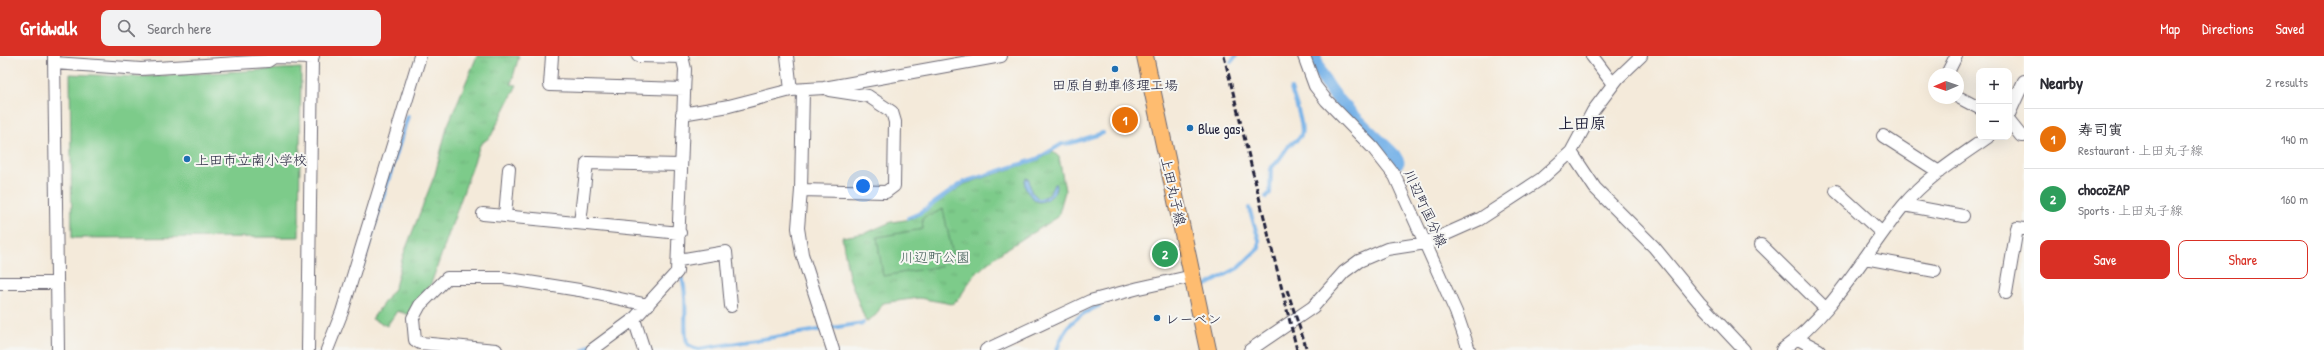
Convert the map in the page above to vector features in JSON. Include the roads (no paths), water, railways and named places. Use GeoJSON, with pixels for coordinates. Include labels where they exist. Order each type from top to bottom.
{"type":"FeatureCollection","features":[{"type":"Feature","properties":{"kind":"main road","name":"上田丸子線"},"geometry":{"type":"LineString","coordinates":[[1145,56],[1208,350]]}},
{"type":"Feature","properties":{"kind":"street"},"geometry":{"type":"LineString","coordinates":[[327,350],[342,312],[420,56]]}},
{"type":"Feature","properties":{"kind":"street"},"geometry":{"type":"LineString","coordinates":[[552,56],[550,85],[684,89]]}},
{"type":"Feature","properties":{"kind":"street"},"geometry":{"type":"LineString","coordinates":[[592,350],[634,318],[677,272],[680,234],[680,165],[685,70],[682,56],[638,56]]}},
{"type":"Feature","properties":{"kind":"street"},"geometry":{"type":"LineString","coordinates":[[787,56],[791,90]]}},
{"type":"Feature","properties":{"kind":"street","name":"川辺町国分線"},"geometry":{"type":"LineString","coordinates":[[1304,56],[1315,86],[1326,100],[1373,148],[1395,176],[1426,243],[1466,338],[1469,350]]}},
{"type":"Feature","properties":{"kind":"street"},"geometry":{"type":"LineString","coordinates":[[1592,56],[1613,84]]}},
{"type":"Feature","properties":{"kind":"street"},"geometry":{"type":"LineString","coordinates":[[1250,350],[1313,307],[1344,272],[1358,261],[1387,249],[1426,243],[1480,219],[1541,179],[1571,152],[1593,111],[1613,84],[1640,56]]}},
{"type":"Feature","properties":{"kind":"street"},"geometry":{"type":"LineString","coordinates":[[1950,68],[1956,56]]}},
{"type":"Feature","properties":{"kind":"street"},"geometry":{"type":"LineString","coordinates":[[58,350],[54,60],[141,69],[268,61],[274,57],[313,57],[308,350]]}},
{"type":"Feature","properties":{"kind":"street"},"geometry":{"type":"LineString","coordinates":[[682,114],[730,106],[791,90],[824,88],[993,57]]}},
{"type":"Feature","properties":{"kind":"street"},"geometry":{"type":"LineString","coordinates":[[2012,107],[2024,81]]}},
{"type":"Feature","properties":{"kind":"street"},"geometry":{"type":"LineString","coordinates":[[801,190],[886,192],[894,186],[895,122],[892,112],[868,96],[824,88]]}},
{"type":"Feature","properties":{"kind":"street"},"geometry":{"type":"LineString","coordinates":[[803,90],[801,190],[798,228],[802,254],[833,350]]}},
{"type":"Feature","properties":{"kind":"street"},"geometry":{"type":"LineString","coordinates":[[1964,100],[1976,106]]}},
{"type":"Feature","properties":{"kind":"street"},"geometry":{"type":"LineString","coordinates":[[2012,125],[2021,136],[2024,136]]}},
{"type":"Feature","properties":{"kind":"street"},"geometry":{"type":"LineString","coordinates":[[1883,136],[1939,172]]}},
{"type":"Feature","properties":{"kind":"street"},"geometry":{"type":"LineString","coordinates":[[1782,350],[1798,339],[1826,309],[1904,205],[1939,172],[1984,140]]}},
{"type":"Feature","properties":{"kind":"street"},"geometry":{"type":"LineString","coordinates":[[1571,152],[1595,188],[1654,246],[1700,302],[1744,350]]}},
{"type":"Feature","properties":{"kind":"street"},"geometry":{"type":"LineString","coordinates":[[580,223],[587,163],[680,165]]}},
{"type":"Feature","properties":{"kind":"street"},"geometry":{"type":"LineString","coordinates":[[505,216],[509,169]]}},
{"type":"Feature","properties":{"kind":"street"},"geometry":{"type":"LineString","coordinates":[[1836,191],[1882,234]]}},
{"type":"Feature","properties":{"kind":"street"},"geometry":{"type":"LineString","coordinates":[[1904,205],[1963,216]]}},
{"type":"Feature","properties":{"kind":"street"},"geometry":{"type":"LineString","coordinates":[[483,214],[680,234]]}},
{"type":"Feature","properties":{"kind":"street"},"geometry":{"type":"LineString","coordinates":[[2006,294],[2017,228],[2024,229]]}},
{"type":"Feature","properties":{"kind":"street"},"geometry":{"type":"LineString","coordinates":[[1760,245],[1826,309]]}},
{"type":"Feature","properties":{"kind":"street"},"geometry":{"type":"LineString","coordinates":[[678,260],[726,252],[731,306]]}},
{"type":"Feature","properties":{"kind":"street"},"geometry":{"type":"LineString","coordinates":[[1865,258],[1935,271]]}},
{"type":"Feature","properties":{"kind":"street"},"geometry":{"type":"LineString","coordinates":[[986,350],[1090,301],[1193,276]]}},
{"type":"Feature","properties":{"kind":"street"},"geometry":{"type":"LineString","coordinates":[[496,350],[420,343],[415,340],[413,318],[420,305],[447,278],[503,278],[579,290],[648,304]]}},
{"type":"Feature","properties":{"kind":"street"},"geometry":{"type":"LineString","coordinates":[[0,283],[56,283]]}},
{"type":"Feature","properties":{"kind":"street"},"geometry":{"type":"LineString","coordinates":[[634,318],[644,350]]}},
{"type":"Feature","properties":{"kind":"street"},"geometry":{"type":"LineString","coordinates":[[1798,339],[1819,350]]}},
{"type":"Feature","properties":{"kind":"water"},"geometry":{"type":"Polygon","coordinates":[[[1026,178],[1029,179],[1031,191],[1039,199],[1049,195],[1054,184],[1056,184],[1055,191],[1049,199],[1039,202],[1030,195],[1026,189],[1026,178]]]}},
{"type":"Feature","properties":{"kind":"waterway"},"geometry":{"type":"LineString","coordinates":[[1231,62],[1236,56]]}},
{"type":"Feature","properties":{"kind":"waterway"},"geometry":{"type":"LineString","coordinates":[[1315,56],[1319,70],[1336,97],[1347,110],[1394,155],[1398,162]]}},
{"type":"Feature","properties":{"kind":"waterway"},"geometry":{"type":"LineString","coordinates":[[1266,197],[1270,193],[1271,168],[1280,159],[1288,146],[1298,139],[1302,131],[1297,105],[1291,89]]}},
{"type":"Feature","properties":{"kind":"waterway"},"geometry":{"type":"LineString","coordinates":[[362,266],[408,116]]}},
{"type":"Feature","properties":{"kind":"waterway"},"geometry":{"type":"LineString","coordinates":[[908,218],[920,213],[964,182],[1037,159],[1062,144],[1071,143],[1103,133]]}},
{"type":"Feature","properties":{"kind":"waterway"},"geometry":{"type":"LineString","coordinates":[[1203,287],[1238,268],[1259,248],[1259,240],[1249,208]]}},
{"type":"Feature","properties":{"kind":"waterway"},"geometry":{"type":"LineString","coordinates":[[682,279],[685,294],[686,340],[690,346],[699,349],[863,323]]}},
{"type":"Feature","properties":{"kind":"waterway"},"geometry":{"type":"LineString","coordinates":[[1057,350],[1063,334],[1072,322],[1084,313],[1099,306]]}},
{"type":"Feature","properties":{"kind":"waterway"},"geometry":{"type":"LineString","coordinates":[[622,322],[634,309]]}},
{"type":"Feature","properties":{"kind":"waterway"},"geometry":{"type":"LineString","coordinates":[[583,350],[591,345]]}},
{"type":"Feature","properties":{"kind":"railway"},"geometry":{"type":"LineString","coordinates":[[1224,56],[1297,350]]}},
{"type":"Feature","properties":{"kind":"railway"},"geometry":{"type":"LineString","coordinates":[[1287,290],[1307,350]]}},
{"type":"Feature","properties":{"kind":"place","name":"田原自動車修理工場"},"geometry":{"type":"Point","coordinates":[1115,69]}},
{"type":"Feature","properties":{"kind":"place","name":"寿司寅"},"geometry":{"type":"Point","coordinates":[1125,120]}},
{"type":"Feature","properties":{"kind":"place","name":"Blue gas"},"geometry":{"type":"Point","coordinates":[1190,128]}},
{"type":"Feature","properties":{"kind":"place","name":"上田市立南小学校"},"geometry":{"type":"Point","coordinates":[187,159]}},
{"type":"Feature","properties":{"kind":"place","name":"chocoZAP"},"geometry":{"type":"Point","coordinates":[1165,254]}},
{"type":"Feature","properties":{"kind":"place","name":"レーベン"},"geometry":{"type":"Point","coordinates":[1157,318]}},
{"type":"Feature","properties":{"kind":"district","name":"上田原"},"geometry":{"type":"Point","coordinates":[1582,123]}},
{"type":"Feature","properties":{"kind":"park label","name":"川辺町公園"},"geometry":{"type":"Point","coordinates":[935,256]}}]}
